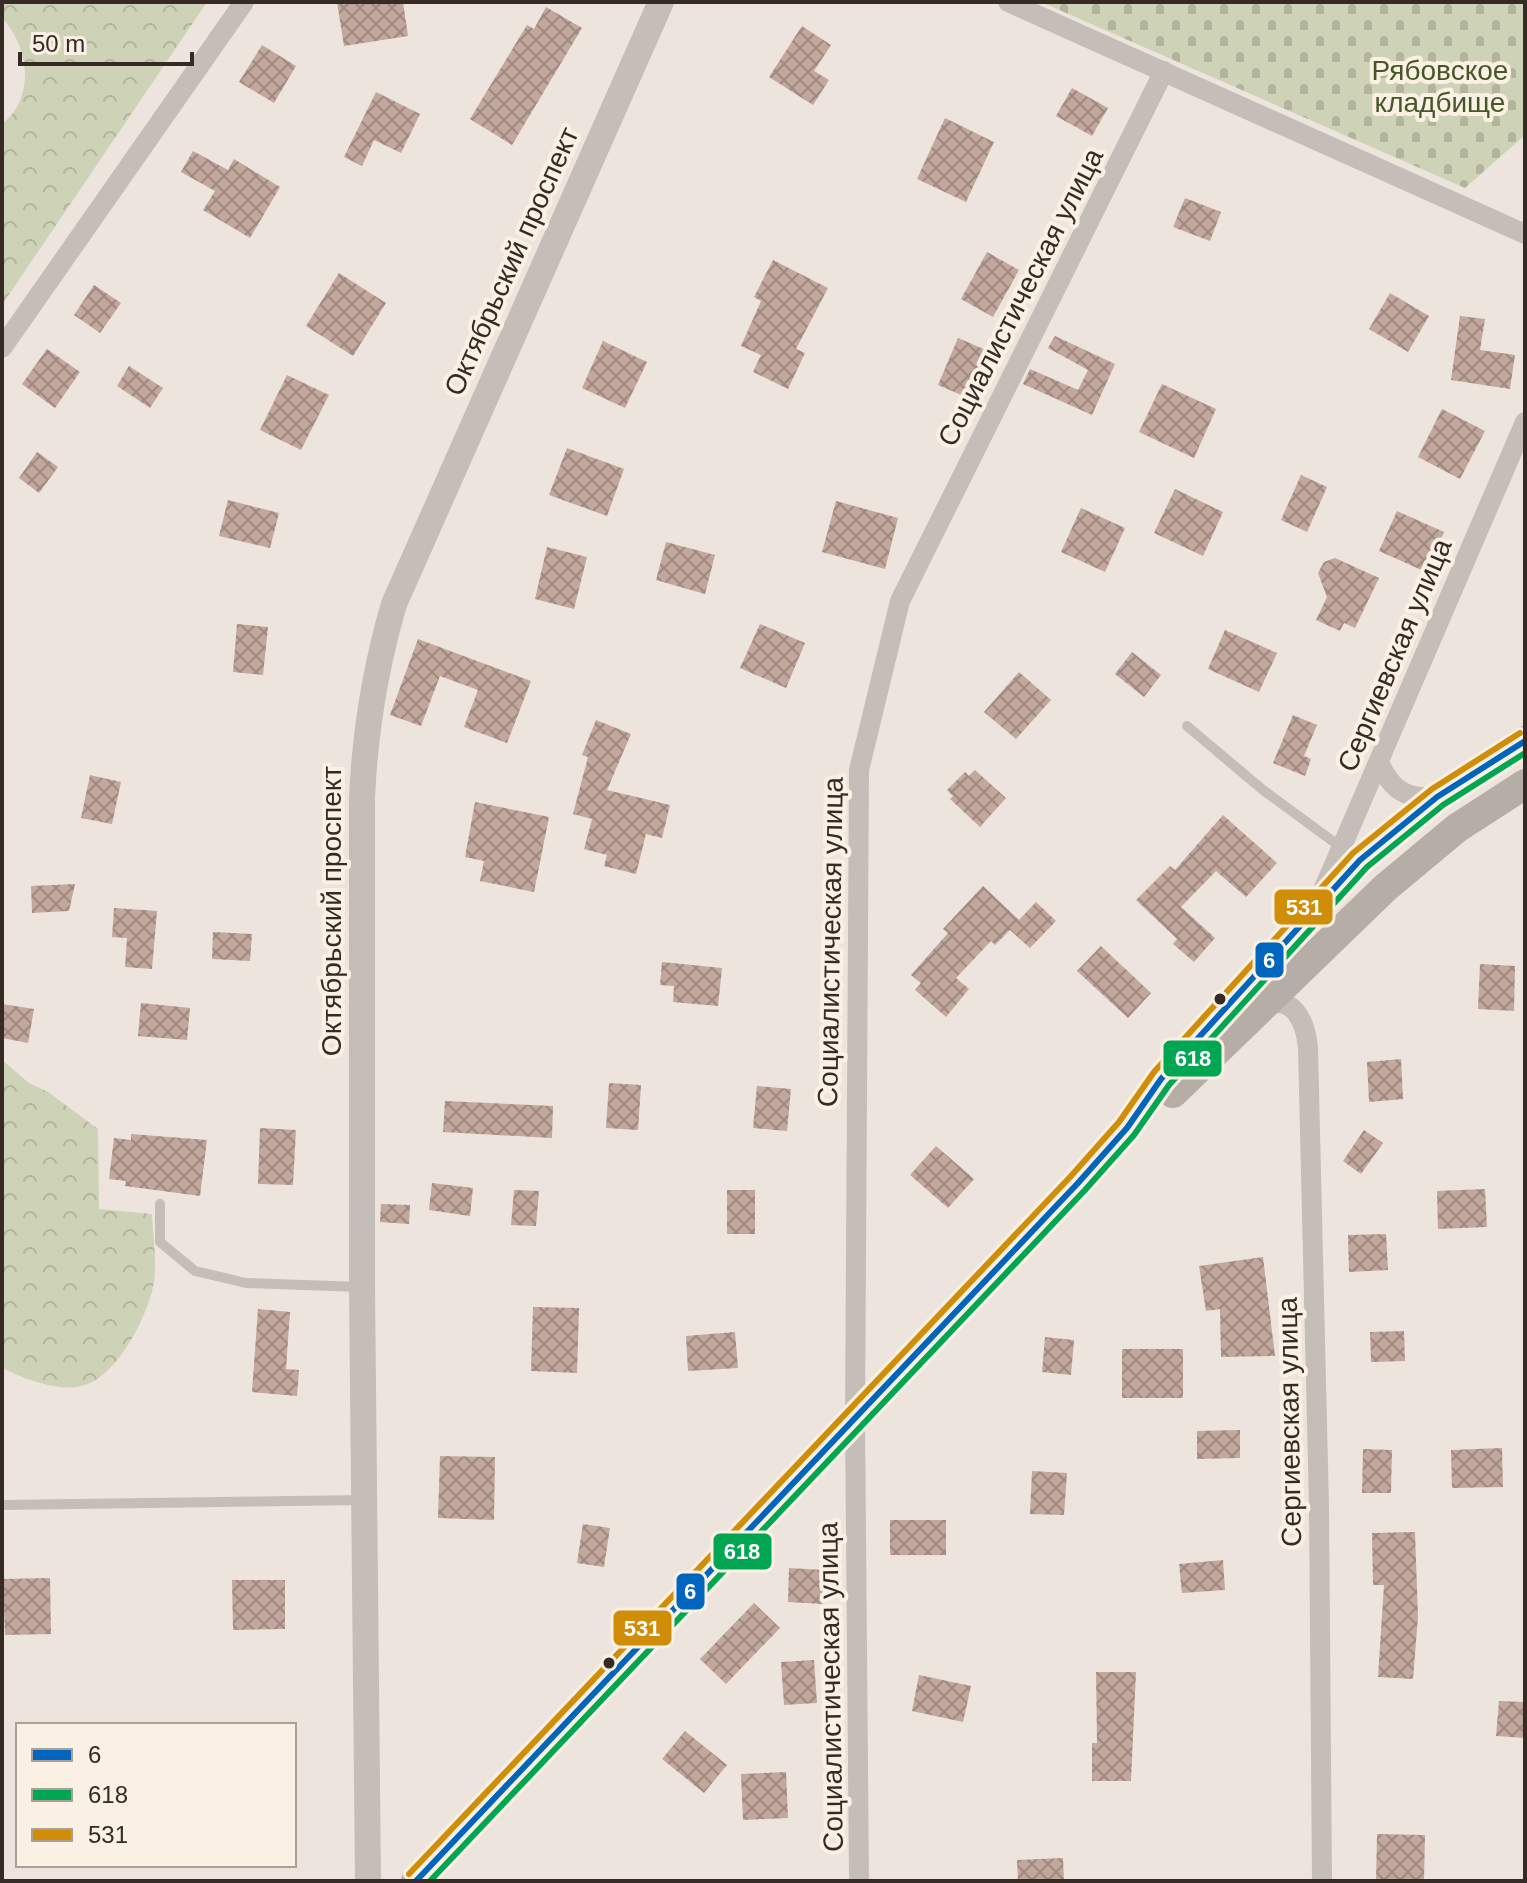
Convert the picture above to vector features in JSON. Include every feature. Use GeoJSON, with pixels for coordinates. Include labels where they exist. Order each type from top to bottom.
{"type":"FeatureCollection","features":[{"type":"Feature","properties":{"kind":"main road"},"geometry":{"type":"LineString","coordinates":[[416,1881],[1127,1128],[1161,1079],[1360,860],[1437,797],[1525,741]]}},
{"type":"Feature","properties":{"kind":"main road"},"geometry":{"type":"LineString","coordinates":[[1127,1128],[1172,1094],[1385,888],[1457,828],[1525,784]]}},
{"type":"Feature","properties":{"kind":"street"},"geometry":{"type":"LineString","coordinates":[[2,348],[244,2]]}},
{"type":"Feature","properties":{"kind":"street","name":"Октябрьский проспект"},"geometry":{"type":"LineString","coordinates":[[368,1881],[362,1287],[362,798],[365,730],[377,663],[394,604],[661,2]]}},
{"type":"Feature","properties":{"kind":"street"},"geometry":{"type":"LineString","coordinates":[[1008,2],[1525,234]]}},
{"type":"Feature","properties":{"kind":"street","name":"Социалистическая улица"},"geometry":{"type":"LineString","coordinates":[[859,1881],[855,1418],[859,770],[900,601],[1164,71]]}},
{"type":"Feature","properties":{"kind":"street","name":"Сергиевская улица"},"geometry":{"type":"LineString","coordinates":[[1315,910],[1525,422]]}},
{"type":"Feature","properties":{"kind":"street"},"geometry":{"type":"LineString","coordinates":[[1379,762],[1387,779],[1400,792],[1418,799],[1437,797]]}},
{"type":"Feature","properties":{"kind":"street","name":"Сергиевская улица"},"geometry":{"type":"LineString","coordinates":[[1255,1011],[1269,1004],[1284,1004],[1298,1012],[1306,1025],[1308,1048],[1319,1506],[1322,1881]]}},
{"type":"Feature","properties":{"kind":"lane"},"geometry":{"type":"LineString","coordinates":[[1187,726],[1263,790],[1342,848]]}},
{"type":"Feature","properties":{"kind":"lane"},"geometry":{"type":"LineString","coordinates":[[160,1204],[160,1242],[195,1271],[246,1283],[362,1287]]}},
{"type":"Feature","properties":{"kind":"lane"},"geometry":{"type":"LineString","coordinates":[[2,1505],[364,1500]]}},
{"type":"Feature","properties":{"kind":"green space"},"geometry":{"type":"Polygon","coordinates":[[[2,2],[207,2],[2,305],[2,124],[20,100],[25,72],[18,43],[2,18],[2,2]]]}},
{"type":"Feature","properties":{"kind":"green space","name":"Рябовское кладбище"},"geometry":{"type":"Polygon","coordinates":[[[1041,2],[1525,2],[1525,135],[1465,188],[1041,2]]]}},
{"type":"Feature","properties":{"kind":"green space"},"geometry":{"type":"Polygon","coordinates":[[[2,1060],[29,1083],[48,1092],[98,1129],[99,1209],[152,1214],[155,1274],[146,1310],[120,1356],[97,1379],[85,1385],[54,1386],[2,1368],[2,1060]]]}},
{"type":"Feature","properties":{"kind":"building"},"geometry":{"type":"Polygon","coordinates":[[[337,2],[403,2],[408,36],[344,46],[337,2]]]}},
{"type":"Feature","properties":{"kind":"building"},"geometry":{"type":"Polygon","coordinates":[[[546,7],[582,28],[512,145],[470,119],[527,25],[534,29],[546,7]]]}},
{"type":"Feature","properties":{"kind":"building"},"geometry":{"type":"Polygon","coordinates":[[[802,26],[831,45],[814,71],[829,80],[813,105],[769,77],[802,26]]]}},
{"type":"Feature","properties":{"kind":"building"},"geometry":{"type":"Polygon","coordinates":[[[262,45],[296,66],[274,103],[239,82],[262,45]]]}},
{"type":"Feature","properties":{"kind":"building"},"geometry":{"type":"Polygon","coordinates":[[[1072,88],[1108,108],[1092,136],[1056,116],[1072,88]]]}},
{"type":"Feature","properties":{"kind":"building"},"geometry":{"type":"Polygon","coordinates":[[[376,92],[420,114],[401,153],[374,140],[362,166],[344,157],[376,92]]]}},
{"type":"Feature","properties":{"kind":"building"},"geometry":{"type":"Polygon","coordinates":[[[945,118],[994,142],[966,202],[917,179],[945,118]]]}},
{"type":"Feature","properties":{"kind":"building"},"geometry":{"type":"Polygon","coordinates":[[[193,151],[228,170],[234,159],[280,187],[250,238],[203,210],[215,191],[181,172],[193,151]]]}},
{"type":"Feature","properties":{"kind":"building"},"geometry":{"type":"Polygon","coordinates":[[[1185,198],[1221,212],[1210,241],[1173,227],[1185,198]]]}},
{"type":"Feature","properties":{"kind":"building"},"geometry":{"type":"Polygon","coordinates":[[[987,252],[1019,270],[993,317],[961,299],[987,252]]]}},
{"type":"Feature","properties":{"kind":"building"},"geometry":{"type":"Polygon","coordinates":[[[773,260],[828,288],[796,349],[805,353],[788,389],[753,372],[761,355],[741,346],[761,301],[754,297],[773,260]]]}},
{"type":"Feature","properties":{"kind":"building"},"geometry":{"type":"Polygon","coordinates":[[[339,273],[386,303],[353,356],[306,326],[339,273]]]}},
{"type":"Feature","properties":{"kind":"building"},"geometry":{"type":"Polygon","coordinates":[[[94,285],[121,303],[100,333],[74,315],[94,285]]]}},
{"type":"Feature","properties":{"kind":"building"},"geometry":{"type":"Polygon","coordinates":[[[1390,293],[1429,316],[1408,352],[1369,329],[1390,293]]]}},
{"type":"Feature","properties":{"kind":"building"},"geometry":{"type":"Polygon","coordinates":[[[1460,316],[1485,319],[1480,350],[1515,355],[1510,389],[1451,380],[1460,316]]]}},
{"type":"Feature","properties":{"kind":"building"},"geometry":{"type":"Polygon","coordinates":[[[1055,336],[1115,364],[1092,415],[1023,384],[1030,369],[1078,390],[1088,370],[1048,348],[1055,336]]]}},
{"type":"Feature","properties":{"kind":"building"},"geometry":{"type":"Polygon","coordinates":[[[958,338],[993,353],[973,400],[938,385],[958,338]]]}},
{"type":"Feature","properties":{"kind":"building"},"geometry":{"type":"Polygon","coordinates":[[[603,341],[647,362],[625,408],[582,388],[603,341]]]}},
{"type":"Feature","properties":{"kind":"building"},"geometry":{"type":"Polygon","coordinates":[[[47,349],[80,372],[55,408],[22,384],[47,349]]]}},
{"type":"Feature","properties":{"kind":"building"},"geometry":{"type":"Polygon","coordinates":[[[129,366],[163,388],[150,408],[117,386],[129,366]]]}},
{"type":"Feature","properties":{"kind":"building"},"geometry":{"type":"Polygon","coordinates":[[[287,375],[329,395],[301,450],[260,430],[287,375]]]}},
{"type":"Feature","properties":{"kind":"building"},"geometry":{"type":"Polygon","coordinates":[[[1162,384],[1216,409],[1194,458],[1139,432],[1162,384]]]}},
{"type":"Feature","properties":{"kind":"building"},"geometry":{"type":"Polygon","coordinates":[[[1442,409],[1485,431],[1460,479],[1418,457],[1442,409]]]}},
{"type":"Feature","properties":{"kind":"building"},"geometry":{"type":"Polygon","coordinates":[[[567,448],[624,469],[607,516],[549,495],[567,448]]]}},
{"type":"Feature","properties":{"kind":"building"},"geometry":{"type":"Polygon","coordinates":[[[37,452],[58,467],[39,493],[19,478],[37,452]]]}},
{"type":"Feature","properties":{"kind":"building"},"geometry":{"type":"Polygon","coordinates":[[[1301,475],[1327,487],[1307,532],[1281,520],[1301,475]]]}},
{"type":"Feature","properties":{"kind":"building"},"geometry":{"type":"Polygon","coordinates":[[[1175,489],[1223,512],[1203,556],[1154,533],[1175,489]]]}},
{"type":"Feature","properties":{"kind":"building"},"geometry":{"type":"Polygon","coordinates":[[[228,500],[279,513],[270,548],[219,536],[228,500]]]}},
{"type":"Feature","properties":{"kind":"building"},"geometry":{"type":"Polygon","coordinates":[[[836,501],[898,518],[885,569],[822,552],[836,501]]]}},
{"type":"Feature","properties":{"kind":"building"},"geometry":{"type":"Polygon","coordinates":[[[1081,508],[1125,528],[1105,572],[1061,552],[1081,508]]]}},
{"type":"Feature","properties":{"kind":"building"},"geometry":{"type":"Polygon","coordinates":[[[1397,511],[1444,532],[1426,572],[1379,551],[1397,511]]]}},
{"type":"Feature","properties":{"kind":"building"},"geometry":{"type":"Polygon","coordinates":[[[666,542],[715,555],[705,594],[656,580],[666,542]]]}},
{"type":"Feature","properties":{"kind":"building"},"geometry":{"type":"Polygon","coordinates":[[[547,547],[587,557],[574,609],[535,599],[547,547]]]}},
{"type":"Feature","properties":{"kind":"building"},"geometry":{"type":"Polygon","coordinates":[[[1335,558],[1379,578],[1355,628],[1344,623],[1340,631],[1316,620],[1327,597],[1318,573],[1324,562],[1335,558]]]}},
{"type":"Feature","properties":{"kind":"building"},"geometry":{"type":"Polygon","coordinates":[[[237,624],[268,627],[263,675],[233,672],[237,624]]]}},
{"type":"Feature","properties":{"kind":"building"},"geometry":{"type":"Polygon","coordinates":[[[760,624],[805,643],[786,688],[740,668],[760,624]]]}},
{"type":"Feature","properties":{"kind":"building"},"geometry":{"type":"Polygon","coordinates":[[[1225,630],[1277,653],[1259,692],[1208,669],[1225,630]]]}},
{"type":"Feature","properties":{"kind":"building"},"geometry":{"type":"Polygon","coordinates":[[[418,639],[531,681],[507,743],[464,727],[478,690],[440,676],[421,726],[390,715],[418,639]]]}},
{"type":"Feature","properties":{"kind":"building"},"geometry":{"type":"Polygon","coordinates":[[[1132,652],[1161,675],[1144,697],[1115,674],[1132,652]]]}},
{"type":"Feature","properties":{"kind":"building"},"geometry":{"type":"Polygon","coordinates":[[[1019,672],[1051,700],[1016,739],[984,712],[1019,672]]]}},
{"type":"Feature","properties":{"kind":"building"},"geometry":{"type":"Polygon","coordinates":[[[1293,715],[1317,725],[1304,756],[1311,759],[1305,776],[1273,763],[1293,715]]]}},
{"type":"Feature","properties":{"kind":"building"},"geometry":{"type":"Polygon","coordinates":[[[596,720],[631,734],[607,790],[670,805],[662,838],[646,834],[636,874],[604,866],[607,855],[584,849],[592,819],[573,814],[588,757],[582,755],[596,720]]]}},
{"type":"Feature","properties":{"kind":"building"},"geometry":{"type":"Polygon","coordinates":[[[975,770],[1006,798],[980,827],[950,799],[953,796],[947,790],[965,772],[969,776],[975,770]]]}},
{"type":"Feature","properties":{"kind":"building"},"geometry":{"type":"Polygon","coordinates":[[[90,775],[121,782],[112,824],[81,818],[90,775]]]}},
{"type":"Feature","properties":{"kind":"building"},"geometry":{"type":"Polygon","coordinates":[[[475,802],[549,817],[534,892],[480,881],[484,861],[465,857],[475,802]]]}},
{"type":"Feature","properties":{"kind":"building"},"geometry":{"type":"Polygon","coordinates":[[[1223,815],[1277,863],[1246,897],[1216,871],[1181,907],[1215,938],[1194,962],[1173,944],[1177,939],[1136,900],[1170,866],[1175,870],[1223,815]]]}},
{"type":"Feature","properties":{"kind":"building"},"geometry":{"type":"Polygon","coordinates":[[[75,884],[69,911],[32,913],[31,886],[75,884]]]}},
{"type":"Feature","properties":{"kind":"building"},"geometry":{"type":"Polygon","coordinates":[[[983,886],[1019,920],[1036,902],[1056,921],[1030,948],[1010,930],[995,945],[991,941],[956,978],[969,989],[946,1017],[915,990],[921,983],[911,975],[948,933],[943,929],[983,886]]]}},
{"type":"Feature","properties":{"kind":"building"},"geometry":{"type":"Polygon","coordinates":[[[114,908],[157,911],[152,969],[125,967],[127,938],[112,937],[114,908]]]}},
{"type":"Feature","properties":{"kind":"building"},"geometry":{"type":"Polygon","coordinates":[[[213,932],[252,934],[250,961],[212,959],[213,932]]]}},
{"type":"Feature","properties":{"kind":"building"},"geometry":{"type":"Polygon","coordinates":[[[1101,946],[1151,993],[1128,1018],[1077,971],[1101,946]]]}},
{"type":"Feature","properties":{"kind":"building"},"geometry":{"type":"Polygon","coordinates":[[[662,962],[722,968],[718,1006],[673,1002],[674,986],[660,985],[662,962]]]}},
{"type":"Feature","properties":{"kind":"building"},"geometry":{"type":"Polygon","coordinates":[[[1480,964],[1515,966],[1514,1011],[1478,1009],[1480,964]]]}},
{"type":"Feature","properties":{"kind":"building"},"geometry":{"type":"Polygon","coordinates":[[[141,1003],[190,1008],[187,1040],[138,1036],[141,1003]]]}},
{"type":"Feature","properties":{"kind":"building"},"geometry":{"type":"Polygon","coordinates":[[[2,1004],[34,1009],[28,1043],[2,1038],[2,1004]]]}},
{"type":"Feature","properties":{"kind":"building"},"geometry":{"type":"Polygon","coordinates":[[[1401,1059],[1403,1099],[1369,1102],[1367,1062],[1401,1059]]]}},
{"type":"Feature","properties":{"kind":"building"},"geometry":{"type":"Polygon","coordinates":[[[609,1083],[641,1085],[638,1130],[606,1128],[609,1083]]]}},
{"type":"Feature","properties":{"kind":"building"},"geometry":{"type":"Polygon","coordinates":[[[757,1086],[791,1089],[787,1131],[753,1128],[757,1086]]]}},
{"type":"Feature","properties":{"kind":"building"},"geometry":{"type":"Polygon","coordinates":[[[445,1101],[553,1106],[552,1138],[443,1132],[445,1101]]]}},
{"type":"Feature","properties":{"kind":"building"},"geometry":{"type":"Polygon","coordinates":[[[260,1128],[296,1130],[293,1185],[258,1184],[260,1128]]]}},
{"type":"Feature","properties":{"kind":"building"},"geometry":{"type":"Polygon","coordinates":[[[1364,1130],[1383,1143],[1361,1174],[1343,1161],[1364,1130]]]}},
{"type":"Feature","properties":{"kind":"building"},"geometry":{"type":"Polygon","coordinates":[[[131,1134],[207,1140],[200,1196],[125,1186],[126,1181],[109,1179],[114,1138],[131,1140],[131,1134]]]}},
{"type":"Feature","properties":{"kind":"building"},"geometry":{"type":"Polygon","coordinates":[[[936,1146],[974,1179],[948,1208],[910,1175],[936,1146]]]}},
{"type":"Feature","properties":{"kind":"building"},"geometry":{"type":"Polygon","coordinates":[[[432,1183],[473,1188],[470,1216],[429,1210],[432,1183]]]}},
{"type":"Feature","properties":{"kind":"building"},"geometry":{"type":"Polygon","coordinates":[[[1485,1189],[1487,1227],[1438,1229],[1437,1191],[1485,1189]]]}},
{"type":"Feature","properties":{"kind":"building"},"geometry":{"type":"Polygon","coordinates":[[[514,1190],[539,1191],[536,1226],[511,1225],[514,1190]]]}},
{"type":"Feature","properties":{"kind":"building"},"geometry":{"type":"Polygon","coordinates":[[[727,1190],[755,1190],[755,1234],[727,1234],[727,1190]]]}},
{"type":"Feature","properties":{"kind":"building"},"geometry":{"type":"Polygon","coordinates":[[[381,1204],[410,1205],[409,1224],[380,1222],[381,1204]]]}},
{"type":"Feature","properties":{"kind":"building"},"geometry":{"type":"Polygon","coordinates":[[[1386,1234],[1388,1270],[1349,1272],[1348,1235],[1386,1234]]]}},
{"type":"Feature","properties":{"kind":"building"},"geometry":{"type":"Polygon","coordinates":[[[1263,1257],[1275,1356],[1221,1357],[1220,1309],[1206,1311],[1199,1266],[1263,1257]]]}},
{"type":"Feature","properties":{"kind":"building"},"geometry":{"type":"Polygon","coordinates":[[[533,1307],[579,1308],[577,1373],[531,1371],[533,1307]]]}},
{"type":"Feature","properties":{"kind":"building"},"geometry":{"type":"Polygon","coordinates":[[[258,1309],[290,1312],[286,1369],[299,1370],[297,1396],[252,1392],[258,1309]]]}},
{"type":"Feature","properties":{"kind":"building"},"geometry":{"type":"Polygon","coordinates":[[[1404,1331],[1405,1361],[1371,1362],[1370,1332],[1404,1331]]]}},
{"type":"Feature","properties":{"kind":"building"},"geometry":{"type":"Polygon","coordinates":[[[735,1332],[738,1368],[688,1371],[686,1336],[735,1332]]]}},
{"type":"Feature","properties":{"kind":"building"},"geometry":{"type":"Polygon","coordinates":[[[1045,1337],[1074,1340],[1071,1375],[1042,1372],[1045,1337]]]}},
{"type":"Feature","properties":{"kind":"building"},"geometry":{"type":"Polygon","coordinates":[[[1122,1349],[1183,1349],[1183,1398],[1122,1398],[1122,1349]]]}},
{"type":"Feature","properties":{"kind":"building"},"geometry":{"type":"Polygon","coordinates":[[[1240,1430],[1240,1458],[1197,1459],[1197,1431],[1240,1430]]]}},
{"type":"Feature","properties":{"kind":"building"},"geometry":{"type":"Polygon","coordinates":[[[1502,1448],[1503,1487],[1452,1488],[1451,1450],[1502,1448]]]}},
{"type":"Feature","properties":{"kind":"building"},"geometry":{"type":"Polygon","coordinates":[[[1363,1449],[1392,1450],[1391,1493],[1362,1493],[1363,1449]]]}},
{"type":"Feature","properties":{"kind":"building"},"geometry":{"type":"Polygon","coordinates":[[[440,1456],[495,1457],[494,1520],[438,1518],[440,1456]]]}},
{"type":"Feature","properties":{"kind":"building"},"geometry":{"type":"Polygon","coordinates":[[[1032,1471],[1067,1473],[1064,1515],[1030,1514],[1032,1471]]]}},
{"type":"Feature","properties":{"kind":"building"},"geometry":{"type":"Polygon","coordinates":[[[890,1520],[946,1520],[946,1555],[890,1555],[890,1520]]]}},
{"type":"Feature","properties":{"kind":"building"},"geometry":{"type":"Polygon","coordinates":[[[583,1524],[610,1528],[604,1567],[577,1563],[583,1524]]]}},
{"type":"Feature","properties":{"kind":"building"},"geometry":{"type":"Polygon","coordinates":[[[1415,1532],[1418,1617],[1413,1679],[1378,1677],[1384,1585],[1373,1585],[1372,1533],[1415,1532]]]}},
{"type":"Feature","properties":{"kind":"building"},"geometry":{"type":"Polygon","coordinates":[[[1223,1560],[1225,1590],[1182,1593],[1179,1564],[1223,1560]]]}},
{"type":"Feature","properties":{"kind":"building"},"geometry":{"type":"Polygon","coordinates":[[[789,1568],[824,1570],[823,1604],[788,1602],[789,1568]]]}},
{"type":"Feature","properties":{"kind":"building"},"geometry":{"type":"Polygon","coordinates":[[[50,1578],[51,1634],[5,1635],[3,1579],[50,1578]]]}},
{"type":"Feature","properties":{"kind":"building"},"geometry":{"type":"Polygon","coordinates":[[[232,1580],[285,1580],[285,1629],[233,1630],[232,1580]]]}},
{"type":"Feature","properties":{"kind":"building"},"geometry":{"type":"Polygon","coordinates":[[[754,1603],[780,1628],[726,1684],[700,1659],[754,1603]]]}},
{"type":"Feature","properties":{"kind":"building"},"geometry":{"type":"Polygon","coordinates":[[[814,1660],[817,1703],[784,1705],[781,1662],[814,1660]]]}},
{"type":"Feature","properties":{"kind":"building"},"geometry":{"type":"Polygon","coordinates":[[[1096,1672],[1136,1672],[1131,1781],[1092,1781],[1092,1743],[1097,1743],[1096,1672]]]}},
{"type":"Feature","properties":{"kind":"building"},"geometry":{"type":"Polygon","coordinates":[[[919,1675],[971,1686],[963,1722],[912,1711],[919,1675]]]}},
{"type":"Feature","properties":{"kind":"building"},"geometry":{"type":"Polygon","coordinates":[[[1499,1701],[1525,1702],[1525,1738],[1496,1736],[1499,1701]]]}},
{"type":"Feature","properties":{"kind":"building"},"geometry":{"type":"Polygon","coordinates":[[[685,1731],[727,1765],[704,1793],[662,1759],[685,1731]]]}},
{"type":"Feature","properties":{"kind":"building"},"geometry":{"type":"Polygon","coordinates":[[[786,1772],[788,1818],[743,1820],[741,1774],[786,1772]]]}},
{"type":"Feature","properties":{"kind":"building"},"geometry":{"type":"Polygon","coordinates":[[[1377,1834],[1425,1835],[1424,1881],[1376,1881],[1377,1834]]]}},
{"type":"Feature","properties":{"kind":"building"},"geometry":{"type":"Polygon","coordinates":[[[1063,1858],[1064,1881],[1018,1881],[1017,1860],[1063,1858]]]}},
{"type":"Feature","properties":{"kind":"transit line","name":"531"},"geometry":{"type":"LineString","coordinates":[[409,1874],[1071,1176],[1119,1122],[1154,1072],[1353,853],[1432,789],[1520,733]]}},
{"type":"Feature","properties":{"kind":"transit line","name":"6"},"geometry":{"type":"LineString","coordinates":[[416,1881],[1078,1183],[1127,1128],[1161,1079],[1360,860],[1437,797],[1525,741]]}},
{"type":"Feature","properties":{"kind":"transit line","name":"618"},"geometry":{"type":"LineString","coordinates":[[430,1881],[1085,1190],[1134,1135],[1169,1085],[1367,867],[1443,805],[1525,753]]}}]}
